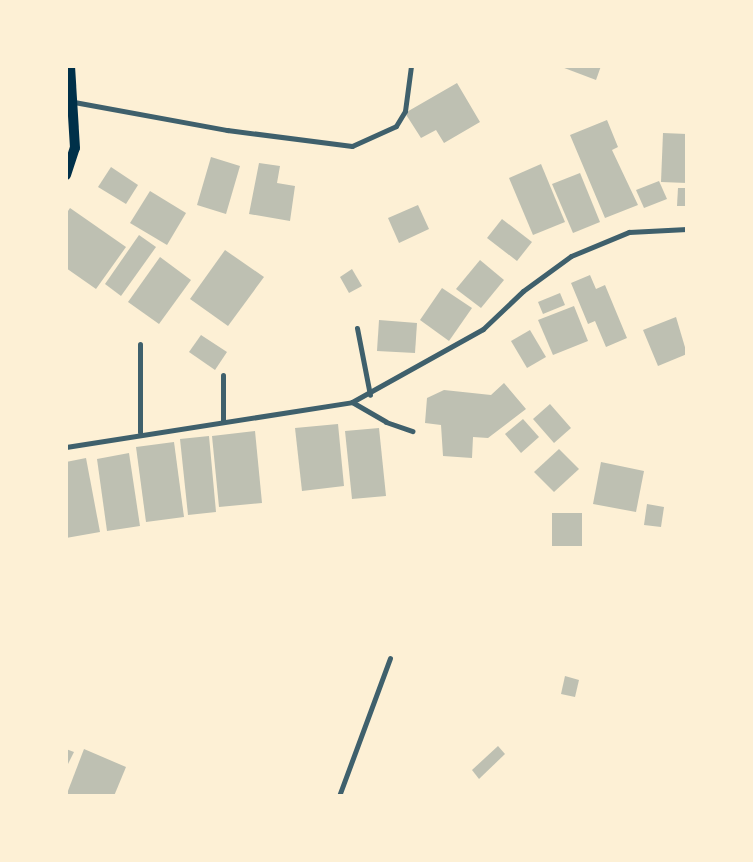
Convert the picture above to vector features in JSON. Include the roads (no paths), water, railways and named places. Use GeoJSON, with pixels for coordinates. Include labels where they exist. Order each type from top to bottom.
{"type":"FeatureCollection","features":[{"type":"Feature","properties":{"kind":"main road"},"geometry":{"type":"LineString","coordinates":[[66,175],[75,148],[74,102],[70,66]]}},
{"type":"Feature","properties":{"kind":"street"},"geometry":{"type":"LineString","coordinates":[[74,102],[228,130],[352,146],[396,126],[405,111],[411,66]]}},
{"type":"Feature","properties":{"kind":"street"},"geometry":{"type":"LineString","coordinates":[[66,447],[140,432],[352,402],[370,395],[483,329],[523,291],[572,256],[630,232],[687,229]]}},
{"type":"Feature","properties":{"kind":"street"},"geometry":{"type":"LineString","coordinates":[[357,328],[370,395]]}},
{"type":"Feature","properties":{"kind":"street"},"geometry":{"type":"LineString","coordinates":[[140,344],[140,432]]}},
{"type":"Feature","properties":{"kind":"street"},"geometry":{"type":"LineString","coordinates":[[223,375],[223,420]]}},
{"type":"Feature","properties":{"kind":"street"},"geometry":{"type":"LineString","coordinates":[[352,402],[386,422],[412,431]]}},
{"type":"Feature","properties":{"kind":"street"},"geometry":{"type":"LineString","coordinates":[[339,796],[390,658]]}}]}
